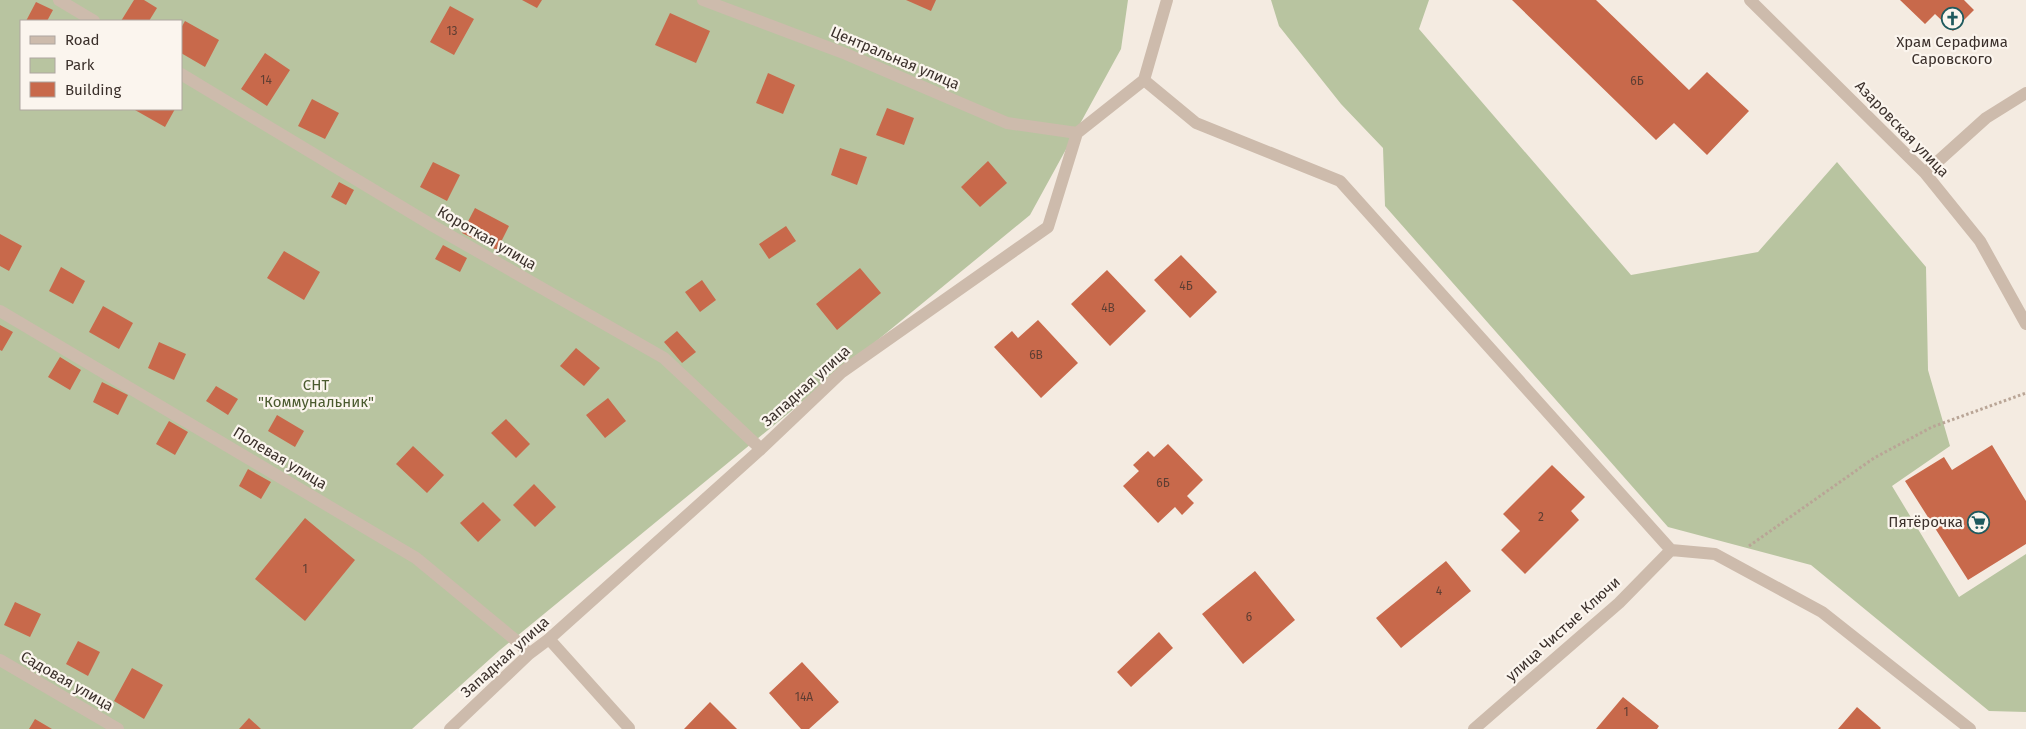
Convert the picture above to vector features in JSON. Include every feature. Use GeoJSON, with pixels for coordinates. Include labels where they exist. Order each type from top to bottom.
{"type":"FeatureCollection","features":[{"type":"Feature","properties":{"kind":"street"},"geometry":{"type":"LineString","coordinates":[[59,0],[92,20]]}},
{"type":"Feature","properties":{"kind":"street","name":"Центральная улица"},"geometry":{"type":"LineString","coordinates":[[703,0],[846,54],[1007,123],[1077,133]]}},
{"type":"Feature","properties":{"kind":"street"},"geometry":{"type":"LineString","coordinates":[[1077,133],[1144,80],[1166,0]]}},
{"type":"Feature","properties":{"kind":"street","name":"Азаровская улица"},"geometry":{"type":"LineString","coordinates":[[1750,0],[1925,172],[1980,241],[2026,324]]}},
{"type":"Feature","properties":{"kind":"street","name":"Короткая улица"},"geometry":{"type":"LineString","coordinates":[[182,75],[434,227],[664,358],[761,449]]}},
{"type":"Feature","properties":{"kind":"street"},"geometry":{"type":"LineString","coordinates":[[1144,80],[1196,122],[1340,181],[1671,550],[1715,554],[1822,612],[1970,729]]}},
{"type":"Feature","properties":{"kind":"street"},"geometry":{"type":"LineString","coordinates":[[1925,172],[1986,118],[2026,93]]}},
{"type":"Feature","properties":{"kind":"street","name":"Западная улица"},"geometry":{"type":"LineString","coordinates":[[450,729],[529,654],[549,639],[761,449],[842,372],[1048,227],[1077,133]]}},
{"type":"Feature","properties":{"kind":"street","name":"Полевая улица"},"geometry":{"type":"LineString","coordinates":[[0,311],[416,558],[519,643],[529,654]]}},
{"type":"Feature","properties":{"kind":"street","name":"улица Чистые Ключи"},"geometry":{"type":"LineString","coordinates":[[1474,729],[1619,603],[1671,550]]}},
{"type":"Feature","properties":{"kind":"street"},"geometry":{"type":"LineString","coordinates":[[549,639],[629,728]]}},
{"type":"Feature","properties":{"kind":"street","name":"Садовая улица"},"geometry":{"type":"LineString","coordinates":[[0,660],[118,729]]}},
{"type":"Feature","properties":{"kind":"path"},"geometry":{"type":"LineString","coordinates":[[1728,561],[1874,458],[1932,427],[2026,393]]}},
{"type":"Feature","properties":{"kind":"green space","name":"СНТ \"Коммунальник\""},"geometry":{"type":"Polygon","coordinates":[[[0,0],[1128,0],[1121,49],[1030,215],[500,650],[412,729],[0,729],[0,0]]]}},
{"type":"Feature","properties":{"kind":"green space"},"geometry":{"type":"Polygon","coordinates":[[[1271,0],[1429,0],[1419,29],[1631,275],[1758,252],[1837,162],[1926,267],[1928,370],[1950,446],[1892,486],[1959,597],[2026,554],[2026,712],[1989,711],[1811,565],[1668,527],[1385,206],[1383,148],[1341,104],[1279,26],[1271,0]]]}},
{"type":"Feature","properties":{"kind":"building"},"geometry":{"type":"Polygon","coordinates":[[[134,0],[144,0],[157,8],[150,20],[122,20],[134,0]]]}},
{"type":"Feature","properties":{"kind":"building"},"geometry":{"type":"Polygon","coordinates":[[[522,0],[542,0],[537,8],[522,0]]]}},
{"type":"Feature","properties":{"kind":"building"},"geometry":{"type":"Polygon","coordinates":[[[906,0],[936,0],[931,11],[906,0]]]}},
{"type":"Feature","properties":{"kind":"building"},"geometry":{"type":"Polygon","coordinates":[[[1512,0],[1596,0],[1689,90],[1707,72],[1749,111],[1707,155],[1674,123],[1656,140],[1512,0]]]}},
{"type":"Feature","properties":{"kind":"building","name":"Храм Серафима Саровского"},"geometry":{"type":"Polygon","coordinates":[[[1900,0],[1964,0],[1974,10],[1953,31],[1935,14],[1925,24],[1900,0]]]}},
{"type":"Feature","properties":{"kind":"building"},"geometry":{"type":"Polygon","coordinates":[[[36,2],[53,10],[48,20],[27,20],[36,2]]]}},
{"type":"Feature","properties":{"kind":"building"},"geometry":{"type":"Polygon","coordinates":[[[450,6],[474,19],[454,55],[430,42],[450,6]]]}},
{"type":"Feature","properties":{"kind":"building"},"geometry":{"type":"Polygon","coordinates":[[[670,13],[710,31],[696,63],[655,45],[670,13]]]}},
{"type":"Feature","properties":{"kind":"building"},"geometry":{"type":"Polygon","coordinates":[[[185,21],[219,40],[205,67],[182,54],[182,26],[185,21]]]}},
{"type":"Feature","properties":{"kind":"building"},"geometry":{"type":"Polygon","coordinates":[[[265,53],[290,70],[267,106],[241,89],[265,53]]]}},
{"type":"Feature","properties":{"kind":"building"},"geometry":{"type":"Polygon","coordinates":[[[768,73],[795,85],[783,114],[756,103],[768,73]]]}},
{"type":"Feature","properties":{"kind":"building"},"geometry":{"type":"Polygon","coordinates":[[[312,99],[339,113],[325,139],[298,126],[312,99]]]}},
{"type":"Feature","properties":{"kind":"building"},"geometry":{"type":"Polygon","coordinates":[[[887,108],[914,118],[904,145],[876,135],[887,108]]]}},
{"type":"Feature","properties":{"kind":"building"},"geometry":{"type":"Polygon","coordinates":[[[135,110],[174,110],[165,127],[135,110]]]}},
{"type":"Feature","properties":{"kind":"building"},"geometry":{"type":"Polygon","coordinates":[[[840,148],[867,157],[857,185],[831,175],[840,148]]]}},
{"type":"Feature","properties":{"kind":"building"},"geometry":{"type":"Polygon","coordinates":[[[988,161],[1007,183],[980,207],[961,187],[988,161]]]}},
{"type":"Feature","properties":{"kind":"building"},"geometry":{"type":"Polygon","coordinates":[[[433,162],[460,175],[447,201],[420,187],[433,162]]]}},
{"type":"Feature","properties":{"kind":"building"},"geometry":{"type":"Polygon","coordinates":[[[339,182],[354,190],[346,205],[331,197],[339,182]]]}},
{"type":"Feature","properties":{"kind":"building"},"geometry":{"type":"Polygon","coordinates":[[[475,208],[509,226],[497,250],[462,233],[475,208]]]}},
{"type":"Feature","properties":{"kind":"building"},"geometry":{"type":"Polygon","coordinates":[[[786,226],[796,241],[769,259],[759,244],[786,226]]]}},
{"type":"Feature","properties":{"kind":"building"},"geometry":{"type":"Polygon","coordinates":[[[0,234],[22,246],[9,271],[0,266],[0,234]]]}},
{"type":"Feature","properties":{"kind":"building"},"geometry":{"type":"Polygon","coordinates":[[[443,245],[467,258],[460,272],[435,259],[443,245]]]}},
{"type":"Feature","properties":{"kind":"building"},"geometry":{"type":"Polygon","coordinates":[[[284,251],[320,272],[304,300],[267,278],[284,251]]]}},
{"type":"Feature","properties":{"kind":"building"},"geometry":{"type":"Polygon","coordinates":[[[1181,255],[1217,292],[1190,318],[1154,280],[1181,255]]]}},
{"type":"Feature","properties":{"kind":"building"},"geometry":{"type":"Polygon","coordinates":[[[61,267],[85,281],[73,304],[49,291],[61,267]]]}},
{"type":"Feature","properties":{"kind":"building"},"geometry":{"type":"Polygon","coordinates":[[[860,268],[881,293],[837,330],[816,304],[860,268]]]}},
{"type":"Feature","properties":{"kind":"building"},"geometry":{"type":"Polygon","coordinates":[[[1107,270],[1146,311],[1110,346],[1071,304],[1107,270]]]}},
{"type":"Feature","properties":{"kind":"building"},"geometry":{"type":"Polygon","coordinates":[[[702,280],[716,300],[700,312],[685,292],[702,280]]]}},
{"type":"Feature","properties":{"kind":"building"},"geometry":{"type":"Polygon","coordinates":[[[103,306],[133,323],[119,349],[89,332],[103,306]]]}},
{"type":"Feature","properties":{"kind":"building"},"geometry":{"type":"Polygon","coordinates":[[[1038,320],[1078,363],[1041,398],[994,347],[1012,331],[1018,338],[1038,320]]]}},
{"type":"Feature","properties":{"kind":"building"},"geometry":{"type":"Polygon","coordinates":[[[0,325],[13,332],[2,351],[0,350],[0,325]]]}},
{"type":"Feature","properties":{"kind":"building"},"geometry":{"type":"Polygon","coordinates":[[[677,331],[696,352],[682,363],[664,342],[677,331]]]}},
{"type":"Feature","properties":{"kind":"building"},"geometry":{"type":"Polygon","coordinates":[[[159,342],[186,354],[174,380],[148,368],[159,342]]]}},
{"type":"Feature","properties":{"kind":"building"},"geometry":{"type":"Polygon","coordinates":[[[576,348],[600,368],[584,386],[560,366],[576,348]]]}},
{"type":"Feature","properties":{"kind":"building"},"geometry":{"type":"Polygon","coordinates":[[[60,357],[81,370],[70,390],[48,377],[60,357]]]}},
{"type":"Feature","properties":{"kind":"building"},"geometry":{"type":"Polygon","coordinates":[[[102,382],[128,395],[118,415],[93,402],[102,382]]]}},
{"type":"Feature","properties":{"kind":"building"},"geometry":{"type":"Polygon","coordinates":[[[216,386],[238,399],[228,415],[206,401],[216,386]]]}},
{"type":"Feature","properties":{"kind":"building"},"geometry":{"type":"Polygon","coordinates":[[[608,398],[626,421],[605,438],[586,415],[608,398]]]}},
{"type":"Feature","properties":{"kind":"building"},"geometry":{"type":"Polygon","coordinates":[[[277,415],[304,431],[295,447],[268,431],[277,415]]]}},
{"type":"Feature","properties":{"kind":"building"},"geometry":{"type":"Polygon","coordinates":[[[506,419],[530,444],[516,458],[491,433],[506,419]]]}},
{"type":"Feature","properties":{"kind":"building"},"geometry":{"type":"Polygon","coordinates":[[[169,421],[188,432],[175,455],[156,444],[169,421]]]}},
{"type":"Feature","properties":{"kind":"building"},"geometry":{"type":"Polygon","coordinates":[[[1168,444],[1203,480],[1187,496],[1194,503],[1182,515],[1175,507],[1158,523],[1123,486],[1139,471],[1133,465],[1148,451],[1154,457],[1168,444]]]}},
{"type":"Feature","properties":{"kind":"building","name":"Пятёрочка"},"geometry":{"type":"Polygon","coordinates":[[[1992,445],[2026,501],[2026,544],[1968,580],[1905,481],[1944,457],[1952,470],[1992,445]]]}},
{"type":"Feature","properties":{"kind":"building"},"geometry":{"type":"Polygon","coordinates":[[[413,446],[444,475],[427,493],[396,464],[413,446]]]}},
{"type":"Feature","properties":{"kind":"building"},"geometry":{"type":"Polygon","coordinates":[[[1552,465],[1585,497],[1571,511],[1579,520],[1525,574],[1501,550],[1520,531],[1503,514],[1552,465]]]}},
{"type":"Feature","properties":{"kind":"building"},"geometry":{"type":"Polygon","coordinates":[[[248,469],[271,482],[261,499],[239,486],[248,469]]]}},
{"type":"Feature","properties":{"kind":"building"},"geometry":{"type":"Polygon","coordinates":[[[534,484],[556,507],[535,527],[513,505],[534,484]]]}},
{"type":"Feature","properties":{"kind":"building"},"geometry":{"type":"Polygon","coordinates":[[[483,502],[501,520],[478,542],[460,523],[483,502]]]}},
{"type":"Feature","properties":{"kind":"building"},"geometry":{"type":"Polygon","coordinates":[[[305,518],[355,560],[305,621],[255,579],[305,518]]]}},
{"type":"Feature","properties":{"kind":"building"},"geometry":{"type":"Polygon","coordinates":[[[1446,561],[1471,591],[1401,648],[1376,618],[1446,561]]]}},
{"type":"Feature","properties":{"kind":"building"},"geometry":{"type":"Polygon","coordinates":[[[1255,571],[1295,620],[1243,664],[1202,614],[1255,571]]]}},
{"type":"Feature","properties":{"kind":"building"},"geometry":{"type":"Polygon","coordinates":[[[15,602],[41,614],[30,637],[4,625],[15,602]]]}},
{"type":"Feature","properties":{"kind":"building"},"geometry":{"type":"Polygon","coordinates":[[[1159,632],[1173,648],[1131,687],[1117,672],[1159,632]]]}},
{"type":"Feature","properties":{"kind":"building"},"geometry":{"type":"Polygon","coordinates":[[[78,641],[100,652],[88,676],[66,664],[78,641]]]}},
{"type":"Feature","properties":{"kind":"building"},"geometry":{"type":"Polygon","coordinates":[[[802,662],[839,702],[809,729],[801,729],[769,693],[802,662]]]}},
{"type":"Feature","properties":{"kind":"building"},"geometry":{"type":"Polygon","coordinates":[[[132,668],[163,685],[144,719],[114,701],[132,668]]]}},
{"type":"Feature","properties":{"kind":"building"},"geometry":{"type":"Polygon","coordinates":[[[1623,697],[1659,726],[1657,729],[1596,729],[1623,697]]]}},
{"type":"Feature","properties":{"kind":"building"},"geometry":{"type":"Polygon","coordinates":[[[710,702],[737,729],[684,729],[710,702]]]}},
{"type":"Feature","properties":{"kind":"building"},"geometry":{"type":"Polygon","coordinates":[[[1857,707],[1881,728],[1838,729],[1857,707]]]}},
{"type":"Feature","properties":{"kind":"building"},"geometry":{"type":"Polygon","coordinates":[[[249,718],[261,729],[239,729],[249,718]]]}},
{"type":"Feature","properties":{"kind":"building"},"geometry":{"type":"Polygon","coordinates":[[[35,719],[52,729],[29,729],[35,719]]]}},
{"type":"Feature","properties":{"kind":"place","name":"Храм Серафима Саровского"},"geometry":{"type":"Point","coordinates":[1952,19]}},
{"type":"Feature","properties":{"kind":"place","name":"Пятёрочка"},"geometry":{"type":"Point","coordinates":[1979,522]}}]}
